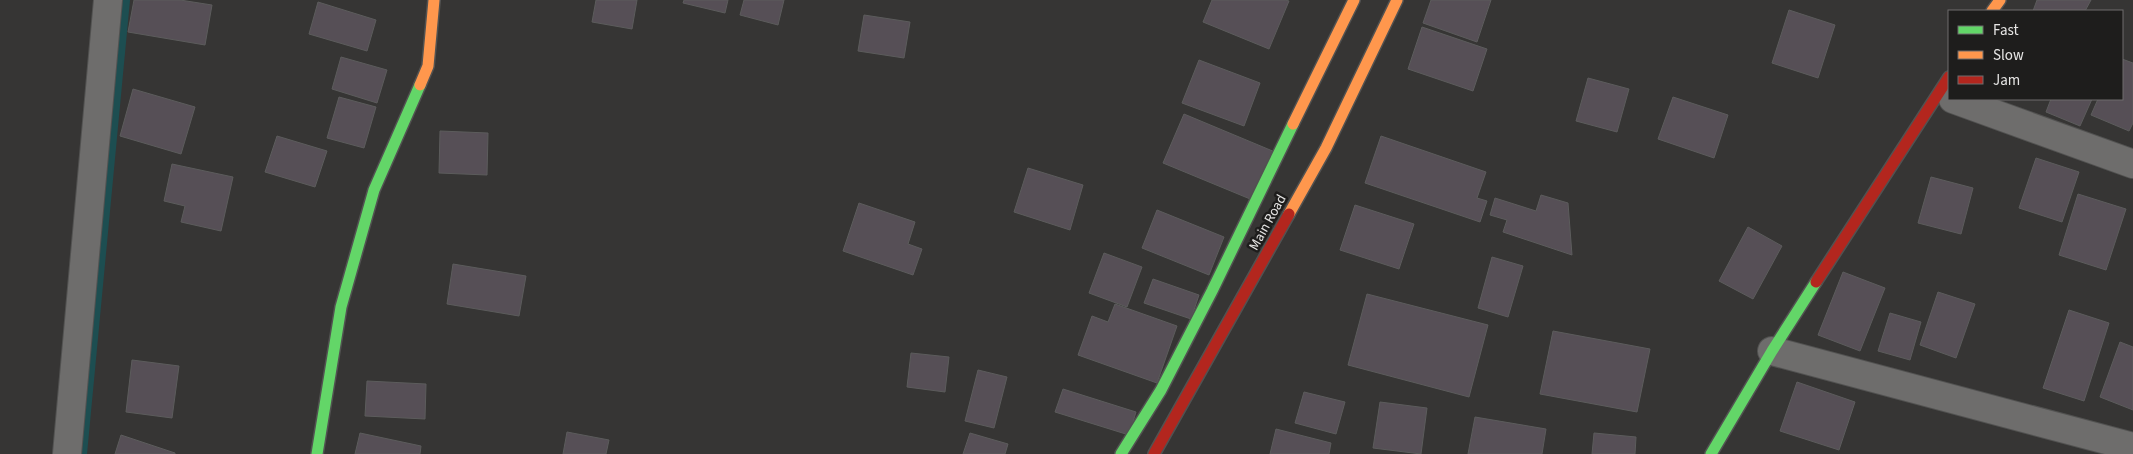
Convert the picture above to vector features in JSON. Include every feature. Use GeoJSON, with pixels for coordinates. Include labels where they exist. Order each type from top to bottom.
{"type":"FeatureCollection","features":[{"type":"Feature","properties":{"kind":"main road"},"geometry":{"type":"LineString","coordinates":[[317,454],[342,308],[374,190],[428,66],[434,0]]}},
{"type":"Feature","properties":{"kind":"main road","name":"Main Road"},"geometry":{"type":"LineString","coordinates":[[1121,454],[1161,390],[1212,291],[1354,0]]}},
{"type":"Feature","properties":{"kind":"main road","name":"Main Road"},"geometry":{"type":"LineString","coordinates":[[1154,454],[1326,148],[1397,0]]}},
{"type":"Feature","properties":{"kind":"main road"},"geometry":{"type":"LineString","coordinates":[[1711,454],[1772,351],[1947,92]]}},
{"type":"Feature","properties":{"kind":"street"},"geometry":{"type":"LineString","coordinates":[[67,454],[108,0]]}},
{"type":"Feature","properties":{"kind":"street"},"geometry":{"type":"LineString","coordinates":[[1968,100],[2133,164]]}},
{"type":"Feature","properties":{"kind":"street"},"geometry":{"type":"LineString","coordinates":[[1772,351],[2133,447]]}},
{"type":"Feature","properties":{"kind":"building"},"geometry":{"type":"Polygon","coordinates":[[[134,0],[180,0],[212,5],[205,45],[128,32],[134,0]]]}},
{"type":"Feature","properties":{"kind":"building"},"geometry":{"type":"Polygon","coordinates":[[[596,0],[637,0],[632,29],[592,22],[596,0]]]}},
{"type":"Feature","properties":{"kind":"building"},"geometry":{"type":"Polygon","coordinates":[[[684,0],[728,0],[725,13],[683,3],[684,0]]]}},
{"type":"Feature","properties":{"kind":"building"},"geometry":{"type":"Polygon","coordinates":[[[744,0],[784,0],[778,25],[740,15],[744,0]]]}},
{"type":"Feature","properties":{"kind":"building"},"geometry":{"type":"Polygon","coordinates":[[[1212,0],[1289,1],[1269,49],[1203,22],[1212,0]]]}},
{"type":"Feature","properties":{"kind":"building"},"geometry":{"type":"Polygon","coordinates":[[[1431,0],[1491,0],[1477,42],[1423,23],[1431,0]]]}},
{"type":"Feature","properties":{"kind":"building"},"geometry":{"type":"Polygon","coordinates":[[[2037,0],[2091,0],[2086,10],[2033,10],[2037,0]]]}},
{"type":"Feature","properties":{"kind":"building"},"geometry":{"type":"Polygon","coordinates":[[[318,2],[376,20],[367,51],[309,34],[318,2]]]}},
{"type":"Feature","properties":{"kind":"building"},"geometry":{"type":"Polygon","coordinates":[[[1789,10],[1835,25],[1818,78],[1772,63],[1789,10]]]}},
{"type":"Feature","properties":{"kind":"building"},"geometry":{"type":"Polygon","coordinates":[[[864,15],[910,22],[904,58],[858,51],[864,15]]]}},
{"type":"Feature","properties":{"kind":"building"},"geometry":{"type":"Polygon","coordinates":[[[1422,27],[1487,49],[1473,91],[1408,69],[1422,27]]]}},
{"type":"Feature","properties":{"kind":"building"},"geometry":{"type":"Polygon","coordinates":[[[341,57],[387,70],[377,103],[332,89],[341,57]]]}},
{"type":"Feature","properties":{"kind":"building"},"geometry":{"type":"Polygon","coordinates":[[[2123,59],[2133,63],[2133,123],[2129,131],[2091,115],[2098,100],[2123,100],[2123,59]]]}},
{"type":"Feature","properties":{"kind":"building"},"geometry":{"type":"Polygon","coordinates":[[[1199,60],[1260,83],[1244,126],[1182,103],[1199,60]]]}},
{"type":"Feature","properties":{"kind":"building"},"geometry":{"type":"Polygon","coordinates":[[[1588,78],[1629,89],[1617,132],[1576,121],[1588,78]]]}},
{"type":"Feature","properties":{"kind":"building"},"geometry":{"type":"Polygon","coordinates":[[[133,89],[195,107],[181,154],[120,136],[133,89]]]}},
{"type":"Feature","properties":{"kind":"building"},"geometry":{"type":"Polygon","coordinates":[[[339,97],[376,107],[364,148],[327,138],[339,97]]]}},
{"type":"Feature","properties":{"kind":"building"},"geometry":{"type":"Polygon","coordinates":[[[1673,97],[1728,115],[1714,158],[1658,139],[1673,97]]]}},
{"type":"Feature","properties":{"kind":"building"},"geometry":{"type":"Polygon","coordinates":[[[2051,100],[2092,100],[2080,126],[2046,112],[2051,100]]]}},
{"type":"Feature","properties":{"kind":"building"},"geometry":{"type":"Polygon","coordinates":[[[1184,114],[1275,152],[1255,201],[1163,163],[1184,114]]]}},
{"type":"Feature","properties":{"kind":"building"},"geometry":{"type":"Polygon","coordinates":[[[440,131],[488,133],[487,175],[439,173],[440,131]]]}},
{"type":"Feature","properties":{"kind":"building"},"geometry":{"type":"Polygon","coordinates":[[[277,136],[327,151],[315,187],[265,172],[277,136]]]}},
{"type":"Feature","properties":{"kind":"building"},"geometry":{"type":"Polygon","coordinates":[[[1381,136],[1486,172],[1477,198],[1487,201],[1480,222],[1365,183],[1381,136]]]}},
{"type":"Feature","properties":{"kind":"building"},"geometry":{"type":"Polygon","coordinates":[[[2036,158],[2079,172],[2062,222],[2019,208],[2036,158]]]}},
{"type":"Feature","properties":{"kind":"building"},"geometry":{"type":"Polygon","coordinates":[[[172,164],[233,177],[221,231],[181,222],[185,206],[164,201],[172,164]]]}},
{"type":"Feature","properties":{"kind":"building"},"geometry":{"type":"Polygon","coordinates":[[[1028,168],[1083,185],[1070,230],[1014,212],[1028,168]]]}},
{"type":"Feature","properties":{"kind":"building"},"geometry":{"type":"Polygon","coordinates":[[[1931,177],[1973,188],[1961,234],[1918,223],[1931,177]]]}},
{"type":"Feature","properties":{"kind":"building"},"geometry":{"type":"Polygon","coordinates":[[[2078,194],[2126,209],[2106,270],[2059,255],[2078,194]]]}},
{"type":"Feature","properties":{"kind":"building"},"geometry":{"type":"Polygon","coordinates":[[[1541,195],[1568,203],[1572,255],[1503,232],[1507,220],[1490,215],[1495,198],[1536,211],[1541,195]]]}},
{"type":"Feature","properties":{"kind":"building"},"geometry":{"type":"Polygon","coordinates":[[[859,203],[915,222],[908,244],[922,249],[913,275],[843,251],[859,203]]]}},
{"type":"Feature","properties":{"kind":"building"},"geometry":{"type":"Polygon","coordinates":[[[1355,205],[1414,224],[1399,269],[1340,250],[1355,205]]]}},
{"type":"Feature","properties":{"kind":"building"},"geometry":{"type":"Polygon","coordinates":[[[1157,210],[1224,237],[1209,275],[1142,248],[1157,210]]]}},
{"type":"Feature","properties":{"kind":"building"},"geometry":{"type":"Polygon","coordinates":[[[1748,227],[1782,246],[1753,299],[1719,281],[1748,227]]]}},
{"type":"Feature","properties":{"kind":"building"},"geometry":{"type":"Polygon","coordinates":[[[1104,253],[1142,267],[1127,307],[1089,293],[1104,253]]]}},
{"type":"Feature","properties":{"kind":"building"},"geometry":{"type":"Polygon","coordinates":[[[1492,257],[1523,266],[1508,317],[1478,308],[1492,257]]]}},
{"type":"Feature","properties":{"kind":"building"},"geometry":{"type":"Polygon","coordinates":[[[453,264],[526,276],[519,316],[447,304],[453,264]]]}},
{"type":"Feature","properties":{"kind":"building"},"geometry":{"type":"Polygon","coordinates":[[[1843,272],[1885,288],[1860,351],[1818,335],[1843,272]]]}},
{"type":"Feature","properties":{"kind":"building"},"geometry":{"type":"Polygon","coordinates":[[[1153,279],[1199,295],[1191,319],[1144,303],[1153,279]]]}},
{"type":"Feature","properties":{"kind":"building"},"geometry":{"type":"Polygon","coordinates":[[[1938,292],[1975,304],[1956,358],[1920,345],[1938,292]]]}},
{"type":"Feature","properties":{"kind":"building"},"geometry":{"type":"Polygon","coordinates":[[[1367,294],[1488,325],[1469,397],[1348,365],[1367,294]]]}},
{"type":"Feature","properties":{"kind":"building"},"geometry":{"type":"Polygon","coordinates":[[[1115,304],[1177,326],[1157,383],[1078,355],[1092,316],[1108,322],[1115,304]]]}},
{"type":"Feature","properties":{"kind":"building"},"geometry":{"type":"Polygon","coordinates":[[[2069,310],[2109,323],[2084,401],[2043,388],[2069,310]]]}},
{"type":"Feature","properties":{"kind":"building"},"geometry":{"type":"Polygon","coordinates":[[[1890,313],[1921,322],[1910,360],[1878,351],[1890,313]]]}},
{"type":"Feature","properties":{"kind":"building"},"geometry":{"type":"Polygon","coordinates":[[[1553,331],[1650,349],[1637,412],[1540,394],[1553,331]]]}},
{"type":"Feature","properties":{"kind":"building"},"geometry":{"type":"Polygon","coordinates":[[[2120,342],[2133,347],[2133,410],[2100,397],[2120,342]]]}},
{"type":"Feature","properties":{"kind":"building"},"geometry":{"type":"Polygon","coordinates":[[[911,353],[949,357],[945,392],[907,387],[911,353]]]}},
{"type":"Feature","properties":{"kind":"building"},"geometry":{"type":"Polygon","coordinates":[[[132,360],[179,366],[172,418],[126,412],[132,360]]]}},
{"type":"Feature","properties":{"kind":"building"},"geometry":{"type":"Polygon","coordinates":[[[978,370],[1007,377],[994,428],[965,421],[978,370]]]}},
{"type":"Feature","properties":{"kind":"building"},"geometry":{"type":"Polygon","coordinates":[[[367,381],[426,384],[425,419],[365,416],[367,381]]]}},
{"type":"Feature","properties":{"kind":"building"},"geometry":{"type":"Polygon","coordinates":[[[1797,382],[1855,402],[1839,450],[1780,431],[1797,382]]]}},
{"type":"Feature","properties":{"kind":"building"},"geometry":{"type":"Polygon","coordinates":[[[1063,389],[1136,412],[1129,435],[1055,412],[1063,389]]]}},
{"type":"Feature","properties":{"kind":"building"},"geometry":{"type":"Polygon","coordinates":[[[1304,392],[1345,402],[1336,434],[1295,423],[1304,392]]]}},
{"type":"Feature","properties":{"kind":"building"},"geometry":{"type":"Polygon","coordinates":[[[1380,402],[1427,408],[1421,454],[1373,448],[1380,402]]]}},
{"type":"Feature","properties":{"kind":"building"},"geometry":{"type":"Polygon","coordinates":[[[1475,417],[1546,429],[1542,454],[1468,454],[1475,417]]]}},
{"type":"Feature","properties":{"kind":"building"},"geometry":{"type":"Polygon","coordinates":[[[1276,429],[1331,443],[1329,454],[1270,454],[1276,429]]]}},
{"type":"Feature","properties":{"kind":"building"},"geometry":{"type":"Polygon","coordinates":[[[567,432],[609,440],[606,454],[563,454],[567,432]]]}},
{"type":"Feature","properties":{"kind":"building"},"geometry":{"type":"Polygon","coordinates":[[[360,433],[421,446],[420,454],[355,454],[360,433]]]}},
{"type":"Feature","properties":{"kind":"building"},"geometry":{"type":"Polygon","coordinates":[[[970,433],[1008,444],[1005,454],[963,454],[970,433]]]}},
{"type":"Feature","properties":{"kind":"building"},"geometry":{"type":"Polygon","coordinates":[[[1594,433],[1636,437],[1635,454],[1592,454],[1594,433]]]}},
{"type":"Feature","properties":{"kind":"building"},"geometry":{"type":"Polygon","coordinates":[[[121,435],[175,453],[175,454],[115,454],[121,435]]]}},
{"type":"Feature","properties":{"kind":"waterway"},"geometry":{"type":"LineString","coordinates":[[82,454],[125,0]]}},
{"type":"Feature","properties":{"kind":"traffic: fast"},"geometry":{"type":"LineString","coordinates":[[317,454],[341,307],[374,190],[420,85]]}},
{"type":"Feature","properties":{"kind":"traffic: fast"},"geometry":{"type":"LineString","coordinates":[[1121,454],[1161,390],[1212,291],[1293,124]]}},
{"type":"Feature","properties":{"kind":"traffic: fast"},"geometry":{"type":"LineString","coordinates":[[1711,454],[1772,351],[1816,282]]}},
{"type":"Feature","properties":{"kind":"traffic: slow"},"geometry":{"type":"LineString","coordinates":[[420,85],[428,66],[434,0]]}},
{"type":"Feature","properties":{"kind":"traffic: slow"},"geometry":{"type":"LineString","coordinates":[[1293,124],[1354,0]]}},
{"type":"Feature","properties":{"kind":"traffic: slow"},"geometry":{"type":"LineString","coordinates":[[1289,214],[1326,148],[1397,0]]}},
{"type":"Feature","properties":{"kind":"traffic: slow"},"geometry":{"type":"LineString","coordinates":[[1993,10],[2000,0]]}},
{"type":"Feature","properties":{"kind":"traffic: jam"},"geometry":{"type":"LineString","coordinates":[[1816,282],[1948,79]]}},
{"type":"Feature","properties":{"kind":"traffic: jam"},"geometry":{"type":"LineString","coordinates":[[1154,454],[1289,214]]}}]}
